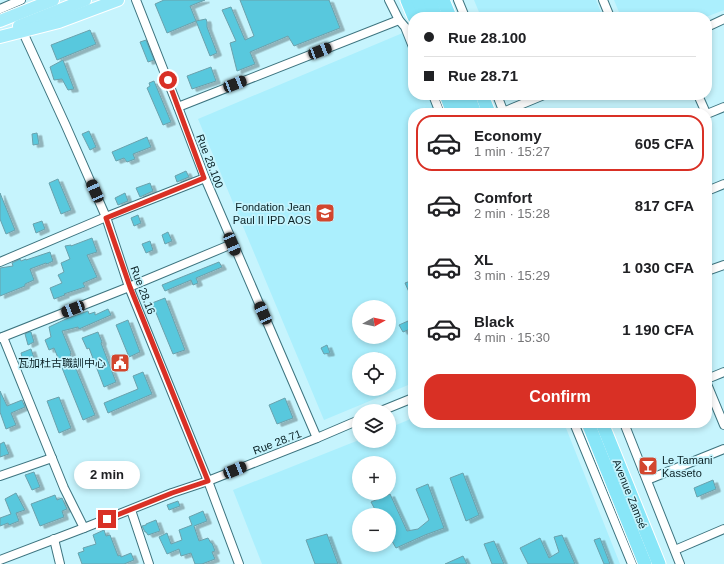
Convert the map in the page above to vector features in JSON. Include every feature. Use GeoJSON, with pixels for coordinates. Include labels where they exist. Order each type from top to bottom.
{"type":"FeatureCollection","features":[{"type":"Feature","properties":{"kind":"highway"},"geometry":{"type":"LineString","coordinates":[[407,0],[412,12]]}},
{"type":"Feature","properties":{"kind":"highway"},"geometry":{"type":"LineString","coordinates":[[418,0],[423,12]]}},
{"type":"Feature","properties":{"kind":"highway"},"geometry":{"type":"LineString","coordinates":[[430,0],[434,12]]}},
{"type":"Feature","properties":{"kind":"highway"},"geometry":{"type":"LineString","coordinates":[[443,0],[448,12]]}},
{"type":"Feature","properties":{"kind":"highway","name":"Avenue Zamsé"},"geometry":{"type":"LineString","coordinates":[[590,428],[645,564]]}},
{"type":"Feature","properties":{"kind":"highway","name":"Avenue Zamsé"},"geometry":{"type":"LineString","coordinates":[[604,428],[659,564]]}},
{"type":"Feature","properties":{"kind":"main road"},"geometry":{"type":"LineString","coordinates":[[0,21],[12,14],[29,0]]}},
{"type":"Feature","properties":{"kind":"main road"},"geometry":{"type":"LineString","coordinates":[[0,34],[12,14],[53,0]]}},
{"type":"Feature","properties":{"kind":"main road"},"geometry":{"type":"LineString","coordinates":[[0,16],[84,0]]}},
{"type":"Feature","properties":{"kind":"main road"},"geometry":{"type":"LineString","coordinates":[[12,14],[59,22],[118,0]]}},
{"type":"Feature","properties":{"kind":"main road"},"geometry":{"type":"LineString","coordinates":[[0,38],[12,14]]}},
{"type":"Feature","properties":{"kind":"street"},"geometry":{"type":"LineString","coordinates":[[12,14],[22,0]]}},
{"type":"Feature","properties":{"kind":"street","name":"Rue 28.100"},"geometry":{"type":"LineString","coordinates":[[136,0],[178,106],[204,178],[317,438]]}},
{"type":"Feature","properties":{"kind":"street"},"geometry":{"type":"LineString","coordinates":[[389,0],[408,34]]}},
{"type":"Feature","properties":{"kind":"street"},"geometry":{"type":"LineString","coordinates":[[458,0],[463,12]]}},
{"type":"Feature","properties":{"kind":"street"},"geometry":{"type":"LineString","coordinates":[[603,0],[608,12]]}},
{"type":"Feature","properties":{"kind":"street","name":"Rue 28.16"},"geometry":{"type":"LineString","coordinates":[[12,14],[66,126],[106,218],[130,287],[208,481],[239,564]]}},
{"type":"Feature","properties":{"kind":"street"},"geometry":{"type":"LineString","coordinates":[[712,25],[724,19]]}},
{"type":"Feature","properties":{"kind":"street"},"geometry":{"type":"LineString","coordinates":[[178,106],[399,20]]}},
{"type":"Feature","properties":{"kind":"street"},"geometry":{"type":"LineString","coordinates":[[515,108],[533,100]]}},
{"type":"Feature","properties":{"kind":"street"},"geometry":{"type":"LineString","coordinates":[[712,111],[724,107]]}},
{"type":"Feature","properties":{"kind":"street"},"geometry":{"type":"LineString","coordinates":[[0,262],[204,178]]}},
{"type":"Feature","properties":{"kind":"street"},"geometry":{"type":"LineString","coordinates":[[712,189],[724,184]]}},
{"type":"Feature","properties":{"kind":"street"},"geometry":{"type":"LineString","coordinates":[[84,528],[64,488],[2,337],[130,287],[232,244]]}},
{"type":"Feature","properties":{"kind":"street"},"geometry":{"type":"LineString","coordinates":[[712,269],[724,265]]}},
{"type":"Feature","properties":{"kind":"street"},"geometry":{"type":"LineString","coordinates":[[712,377],[724,372]]}},
{"type":"Feature","properties":{"kind":"street"},"geometry":{"type":"LineString","coordinates":[[712,396],[724,425]]}},
{"type":"Feature","properties":{"kind":"street"},"geometry":{"type":"LineString","coordinates":[[396,405],[408,400]]}},
{"type":"Feature","properties":{"kind":"street","name":"Rue 28.71"},"geometry":{"type":"LineString","coordinates":[[0,560],[172,493],[208,481],[352,423]]}},
{"type":"Feature","properties":{"kind":"street"},"geometry":{"type":"LineString","coordinates":[[576,428],[632,564]]}},
{"type":"Feature","properties":{"kind":"street"},"geometry":{"type":"LineString","coordinates":[[626,428],[680,564]]}},
{"type":"Feature","properties":{"kind":"street"},"geometry":{"type":"LineString","coordinates":[[647,480],[724,449]]}},
{"type":"Feature","properties":{"kind":"street"},"geometry":{"type":"LineString","coordinates":[[0,476],[52,458]]}},
{"type":"Feature","properties":{"kind":"street"},"geometry":{"type":"LineString","coordinates":[[131,510],[149,564]]}},
{"type":"Feature","properties":{"kind":"street"},"geometry":{"type":"LineString","coordinates":[[675,550],[724,528]]}},
{"type":"Feature","properties":{"kind":"street"},"geometry":{"type":"LineString","coordinates":[[54,539],[60,564]]}},
{"type":"Feature","properties":{"kind":"shaded area"},"geometry":{"type":"Polygon","coordinates":[[[474,0],[596,0],[601,12],[479,12],[474,0]]]}},
{"type":"Feature","properties":{"kind":"shaded area"},"geometry":{"type":"Polygon","coordinates":[[[614,0],[724,0],[724,10],[712,15],[712,12],[619,12],[614,0]]]}},
{"type":"Feature","properties":{"kind":"shaded area","name":"Fondation Jean Paul II IPD AOS"},"geometry":{"type":"Polygon","coordinates":[[[405,32],[408,40],[408,100],[433,100],[436,108],[408,108],[408,385],[396,390],[396,352],[352,352],[352,396],[382,396],[362,404],[352,404],[352,408],[324,420],[198,119],[405,32]]]}},
{"type":"Feature","properties":{"kind":"shaded area"},"geometry":{"type":"Polygon","coordinates":[[[408,420],[408,428],[566,428],[620,564],[262,564],[233,490],[352,443],[352,448],[396,448],[396,425],[408,420]]]}},
{"type":"Feature","properties":{"kind":"building"},"geometry":{"type":"Polygon","coordinates":[[[164,0],[205,0],[190,6],[196,21],[167,33],[155,4],[164,0]]]}},
{"type":"Feature","properties":{"kind":"building"},"geometry":{"type":"Polygon","coordinates":[[[240,0],[329,0],[340,28],[294,46],[288,36],[250,52],[255,64],[237,71],[230,43],[236,41],[222,10],[231,7],[245,40],[254,36],[240,0]]]}},
{"type":"Feature","properties":{"kind":"building"},"geometry":{"type":"Polygon","coordinates":[[[206,19],[207,27],[217,53],[210,56],[196,21],[206,19]]]}},
{"type":"Feature","properties":{"kind":"building"},"geometry":{"type":"Polygon","coordinates":[[[90,30],[96,44],[57,60],[51,45],[90,30]]]}},
{"type":"Feature","properties":{"kind":"building"},"geometry":{"type":"Polygon","coordinates":[[[146,40],[154,60],[148,62],[140,42],[146,40]]]}},
{"type":"Feature","properties":{"kind":"building"},"geometry":{"type":"Polygon","coordinates":[[[63,60],[74,89],[68,90],[62,79],[54,80],[50,67],[63,60]]]}},
{"type":"Feature","properties":{"kind":"building"},"geometry":{"type":"Polygon","coordinates":[[[211,67],[216,81],[192,89],[187,76],[211,67]]]}},
{"type":"Feature","properties":{"kind":"building"},"geometry":{"type":"Polygon","coordinates":[[[154,81],[171,122],[163,125],[147,88],[150,86],[149,83],[154,81]]]}},
{"type":"Feature","properties":{"kind":"building"},"geometry":{"type":"Polygon","coordinates":[[[89,131],[96,147],[90,150],[82,134],[89,131]]]}},
{"type":"Feature","properties":{"kind":"building"},"geometry":{"type":"Polygon","coordinates":[[[37,133],[39,144],[33,145],[32,134],[37,133]]]}},
{"type":"Feature","properties":{"kind":"building"},"geometry":{"type":"Polygon","coordinates":[[[147,137],[151,147],[133,154],[135,159],[127,162],[124,158],[116,161],[112,152],[147,137]]]}},
{"type":"Feature","properties":{"kind":"building"},"geometry":{"type":"Polygon","coordinates":[[[186,171],[189,177],[177,182],[175,176],[186,171]]]}},
{"type":"Feature","properties":{"kind":"building"},"geometry":{"type":"Polygon","coordinates":[[[58,179],[71,210],[61,214],[49,183],[58,179]]]}},
{"type":"Feature","properties":{"kind":"building"},"geometry":{"type":"Polygon","coordinates":[[[150,183],[153,191],[140,197],[136,188],[150,183]]]}},
{"type":"Feature","properties":{"kind":"building"},"geometry":{"type":"Polygon","coordinates":[[[0,193],[15,230],[6,234],[0,219],[0,193]]]}},
{"type":"Feature","properties":{"kind":"building"},"geometry":{"type":"Polygon","coordinates":[[[125,193],[128,201],[118,205],[115,198],[125,193]]]}},
{"type":"Feature","properties":{"kind":"building"},"geometry":{"type":"Polygon","coordinates":[[[138,215],[141,223],[134,226],[131,218],[138,215]]]}},
{"type":"Feature","properties":{"kind":"building"},"geometry":{"type":"Polygon","coordinates":[[[42,221],[45,229],[36,233],[33,224],[42,221]]]}},
{"type":"Feature","properties":{"kind":"building"},"geometry":{"type":"Polygon","coordinates":[[[168,232],[172,241],[165,244],[162,235],[168,232]]]}},
{"type":"Feature","properties":{"kind":"building"},"geometry":{"type":"Polygon","coordinates":[[[92,238],[97,252],[87,255],[97,277],[83,283],[85,287],[54,299],[50,288],[62,283],[58,275],[64,272],[61,263],[70,259],[65,246],[71,246],[92,238]]]}},
{"type":"Feature","properties":{"kind":"building"},"geometry":{"type":"Polygon","coordinates":[[[150,241],[153,250],[146,253],[142,244],[150,241]]]}},
{"type":"Feature","properties":{"kind":"building"},"geometry":{"type":"Polygon","coordinates":[[[50,252],[53,261],[30,269],[34,280],[25,284],[25,286],[0,296],[0,268],[13,266],[12,263],[20,259],[21,261],[26,260],[50,252]]]}},
{"type":"Feature","properties":{"kind":"building"},"geometry":{"type":"Polygon","coordinates":[[[219,262],[222,267],[196,278],[198,283],[193,285],[191,280],[165,291],[162,285],[219,262]]]}},
{"type":"Feature","properties":{"kind":"building"},"geometry":{"type":"Polygon","coordinates":[[[408,282],[408,290],[405,283],[408,282]]]}},
{"type":"Feature","properties":{"kind":"building"},"geometry":{"type":"Polygon","coordinates":[[[165,298],[185,350],[173,354],[152,303],[165,298]]]}},
{"type":"Feature","properties":{"kind":"building"},"geometry":{"type":"Polygon","coordinates":[[[108,309],[111,315],[79,329],[78,327],[62,331],[95,415],[83,420],[54,348],[49,350],[45,340],[51,337],[49,327],[88,311],[89,314],[95,312],[95,315],[108,309]]]}},
{"type":"Feature","properties":{"kind":"building"},"geometry":{"type":"Polygon","coordinates":[[[128,320],[140,352],[129,357],[116,325],[128,320]]]}},
{"type":"Feature","properties":{"kind":"building"},"geometry":{"type":"Polygon","coordinates":[[[408,321],[408,330],[403,332],[399,325],[408,321]]]}},
{"type":"Feature","properties":{"kind":"building"},"geometry":{"type":"Polygon","coordinates":[[[31,332],[34,342],[28,345],[25,334],[31,332]]]}},
{"type":"Feature","properties":{"kind":"building"},"geometry":{"type":"Polygon","coordinates":[[[98,332],[116,382],[104,387],[89,348],[87,349],[82,338],[98,332]]]}},
{"type":"Feature","properties":{"kind":"building"},"geometry":{"type":"Polygon","coordinates":[[[327,345],[330,353],[324,354],[321,348],[327,345]]]}},
{"type":"Feature","properties":{"kind":"building"},"geometry":{"type":"Polygon","coordinates":[[[31,349],[34,358],[23,361],[21,353],[31,349]]]}},
{"type":"Feature","properties":{"kind":"building"},"geometry":{"type":"Polygon","coordinates":[[[143,372],[152,394],[108,413],[104,403],[138,389],[133,376],[143,372]]]}},
{"type":"Feature","properties":{"kind":"building"},"geometry":{"type":"Polygon","coordinates":[[[0,391],[7,406],[22,400],[25,407],[11,413],[16,425],[6,429],[0,412],[0,391]]]}},
{"type":"Feature","properties":{"kind":"building"},"geometry":{"type":"Polygon","coordinates":[[[59,397],[71,428],[59,433],[47,401],[59,397]]]}},
{"type":"Feature","properties":{"kind":"building"},"geometry":{"type":"Polygon","coordinates":[[[285,398],[293,418],[277,424],[269,405],[285,398]]]}},
{"type":"Feature","properties":{"kind":"building"},"geometry":{"type":"Polygon","coordinates":[[[4,442],[9,454],[0,457],[0,444],[4,442]]]}},
{"type":"Feature","properties":{"kind":"building"},"geometry":{"type":"Polygon","coordinates":[[[34,472],[40,487],[32,490],[25,475],[34,472]]]}},
{"type":"Feature","properties":{"kind":"building"},"geometry":{"type":"Polygon","coordinates":[[[463,473],[479,515],[466,521],[450,478],[463,473]]]}},
{"type":"Feature","properties":{"kind":"building"},"geometry":{"type":"Polygon","coordinates":[[[713,480],[716,489],[697,497],[694,488],[713,480]]]}},
{"type":"Feature","properties":{"kind":"building"},"geometry":{"type":"Polygon","coordinates":[[[428,484],[444,528],[396,548],[396,508],[374,508],[371,502],[376,500],[393,500],[407,531],[418,529],[429,520],[416,489],[428,484]]]}},
{"type":"Feature","properties":{"kind":"building"},"geometry":{"type":"Polygon","coordinates":[[[16,493],[25,510],[16,513],[19,521],[9,525],[8,523],[0,526],[0,518],[11,514],[5,499],[16,493]]]}},
{"type":"Feature","properties":{"kind":"building"},"geometry":{"type":"Polygon","coordinates":[[[55,495],[57,500],[62,498],[67,509],[62,511],[64,517],[40,526],[31,504],[55,495]]]}},
{"type":"Feature","properties":{"kind":"building"},"geometry":{"type":"Polygon","coordinates":[[[178,501],[180,506],[169,510],[167,505],[178,501]]]}},
{"type":"Feature","properties":{"kind":"building"},"geometry":{"type":"Polygon","coordinates":[[[203,511],[207,521],[194,526],[199,541],[208,538],[212,543],[215,551],[212,552],[215,559],[202,564],[195,564],[191,553],[181,556],[179,549],[167,554],[159,537],[167,533],[171,544],[182,540],[179,530],[192,525],[189,517],[203,511]]]}},
{"type":"Feature","properties":{"kind":"building"},"geometry":{"type":"Polygon","coordinates":[[[156,520],[160,531],[148,535],[142,526],[156,520]]]}},
{"type":"Feature","properties":{"kind":"building"},"geometry":{"type":"Polygon","coordinates":[[[104,530],[106,536],[110,535],[118,556],[120,555],[121,557],[131,553],[134,560],[124,564],[82,564],[78,553],[84,551],[83,548],[96,544],[93,535],[104,530]]]}},
{"type":"Feature","properties":{"kind":"building"},"geometry":{"type":"Polygon","coordinates":[[[327,534],[338,564],[315,564],[306,540],[327,534]]]}},
{"type":"Feature","properties":{"kind":"building"},"geometry":{"type":"Polygon","coordinates":[[[562,535],[575,564],[528,564],[520,548],[540,538],[549,558],[559,552],[554,537],[562,535]]]}},
{"type":"Feature","properties":{"kind":"building"},"geometry":{"type":"Polygon","coordinates":[[[600,538],[610,564],[604,564],[594,540],[600,538]]]}},
{"type":"Feature","properties":{"kind":"building"},"geometry":{"type":"Polygon","coordinates":[[[494,541],[504,564],[492,564],[484,544],[494,541]]]}},
{"type":"Feature","properties":{"kind":"building"},"geometry":{"type":"Polygon","coordinates":[[[463,556],[467,564],[445,564],[463,556]]]}},
{"type":"Feature","properties":{"kind":"place","name":"Fondation Jean Paul II IPD AOS"},"geometry":{"type":"Point","coordinates":[325,213]}},
{"type":"Feature","properties":{"kind":"place","name":"瓦加杜古職訓中心"},"geometry":{"type":"Point","coordinates":[120,363]}},
{"type":"Feature","properties":{"kind":"place","name":"Le Tamani Kasseto"},"geometry":{"type":"Point","coordinates":[648,466]}},
{"type":"Feature","properties":{"kind":"route"},"geometry":{"type":"LineString","coordinates":[[107,519],[172,493],[208,481],[130,287],[106,218],[204,178],[168,80]]}}]}
